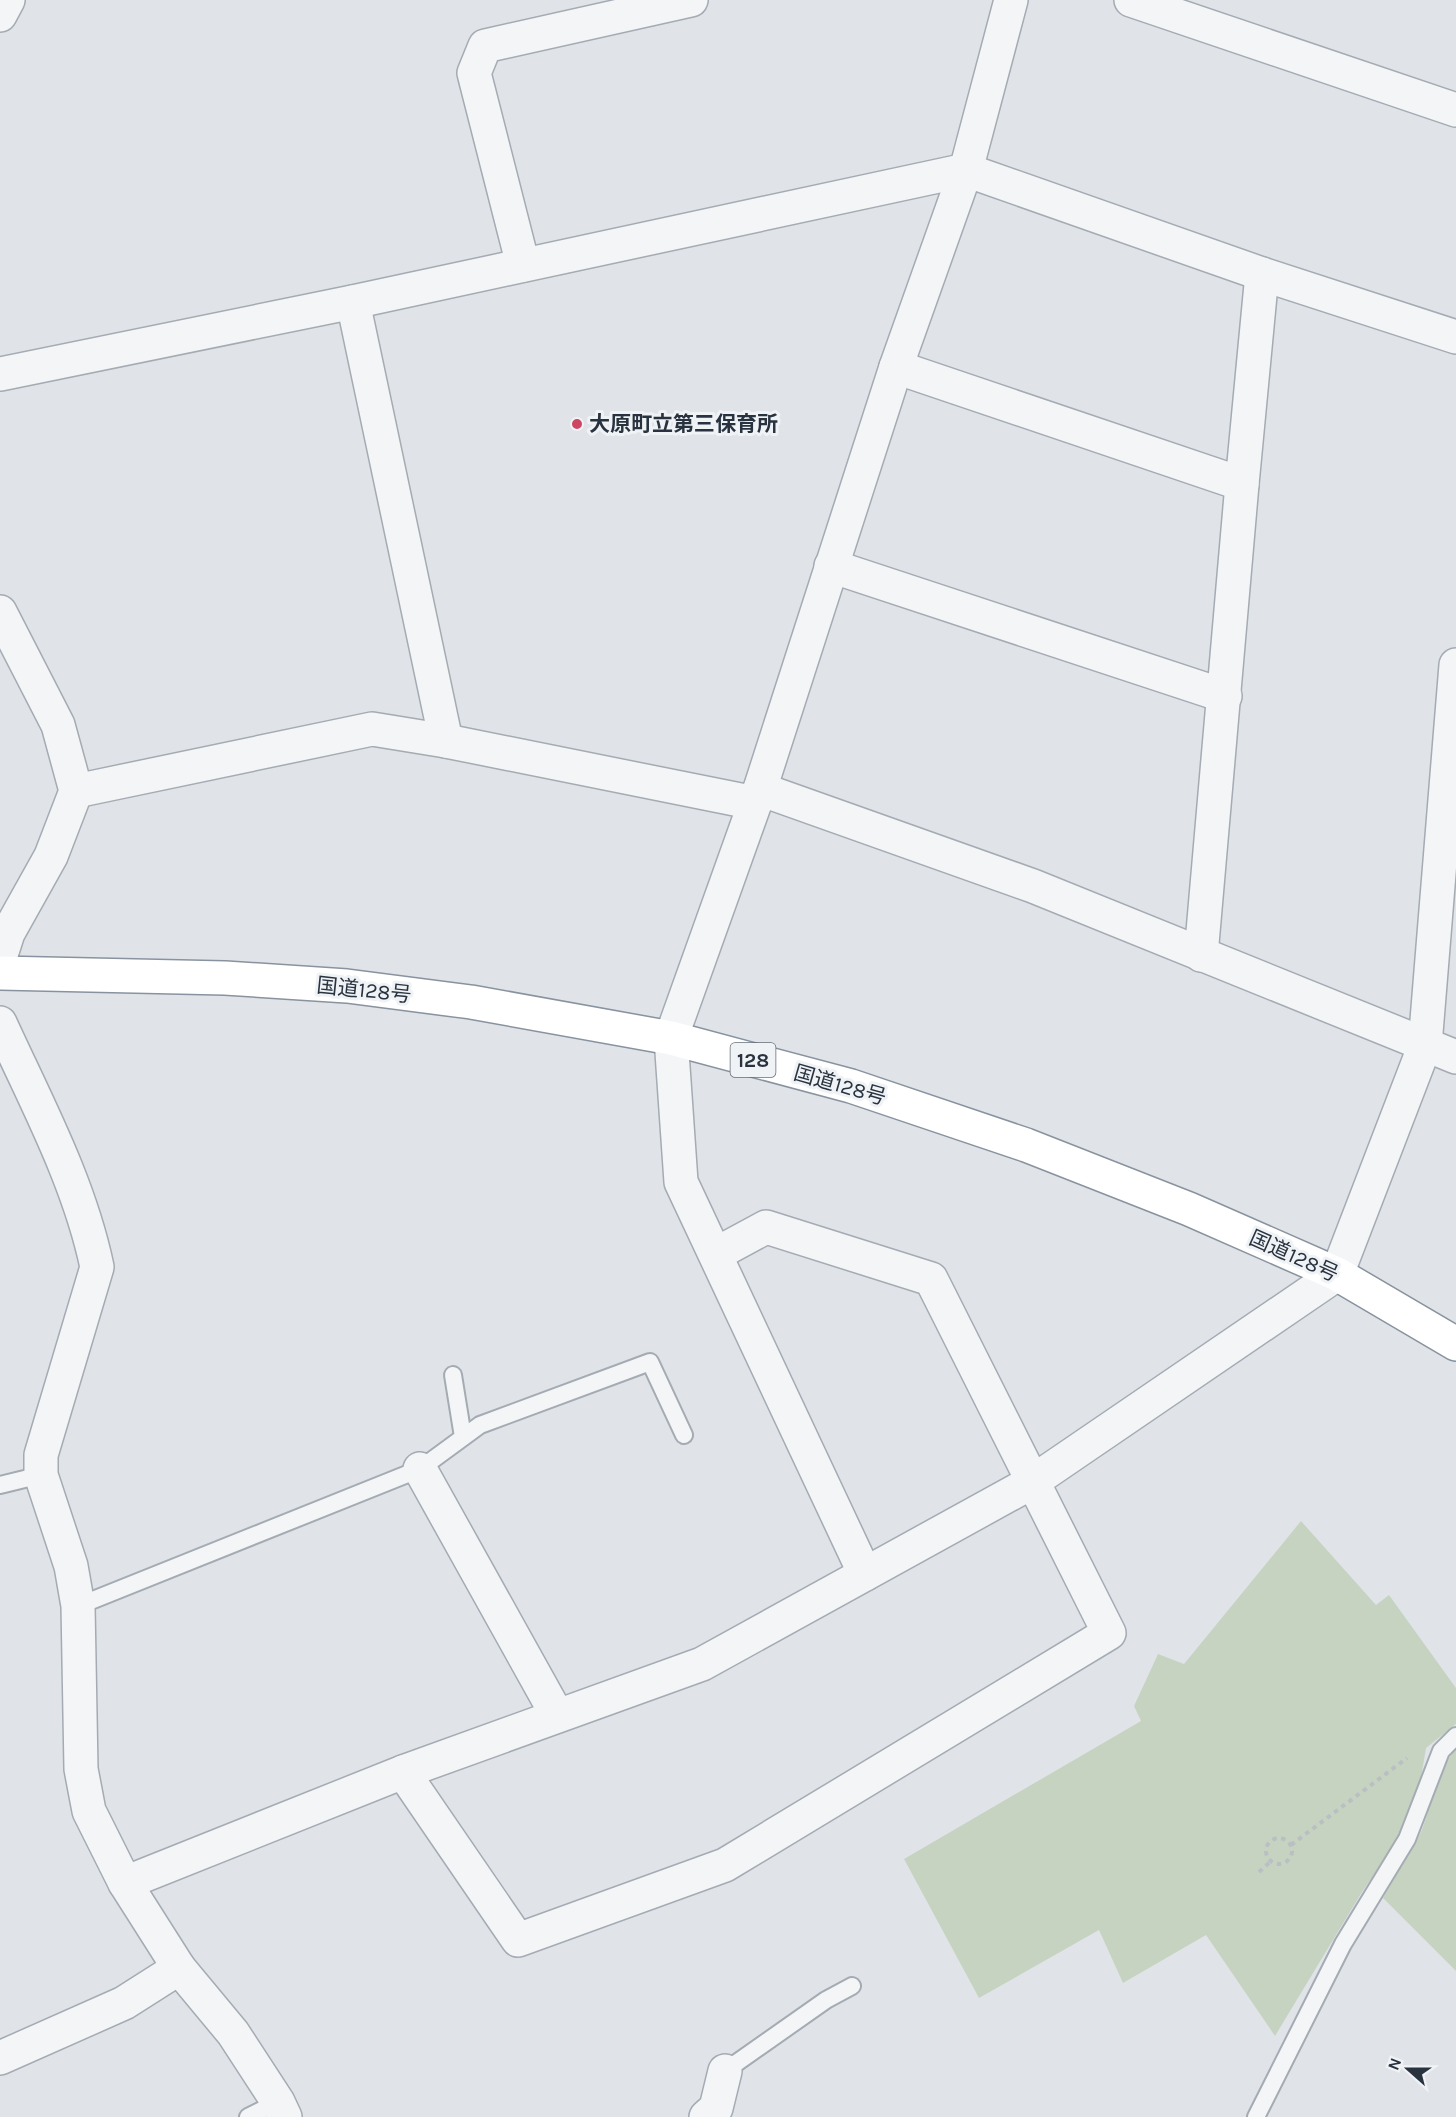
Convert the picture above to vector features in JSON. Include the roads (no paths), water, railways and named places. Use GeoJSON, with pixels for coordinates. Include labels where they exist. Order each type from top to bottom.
{"type":"FeatureCollection","features":[{"type":"Feature","properties":{"kind":"highway","name":"国道128号"},"geometry":{"type":"LineString","coordinates":[[0,973],[225,978],[347,986],[471,1002],[671,1038],[851,1086],[1026,1145],[1189,1209],[1337,1274],[1456,1344]]}},
{"type":"Feature","properties":{"kind":"street"},"geometry":{"type":"LineString","coordinates":[[0,15],[8,0]]}},
{"type":"Feature","properties":{"kind":"street"},"geometry":{"type":"LineString","coordinates":[[523,265],[474,74],[485,46],[691,0]]}},
{"type":"Feature","properties":{"kind":"street"},"geometry":{"type":"LineString","coordinates":[[865,1574],[681,1182],[671,1038],[758,796],[896,367],[966,170],[1011,0]]}},
{"type":"Feature","properties":{"kind":"street"},"geometry":{"type":"LineString","coordinates":[[1131,0],[1456,110]]}},
{"type":"Feature","properties":{"kind":"street"},"geometry":{"type":"LineString","coordinates":[[0,374],[353,302],[966,170],[1262,274],[1456,337]]}},
{"type":"Feature","properties":{"kind":"street"},"geometry":{"type":"LineString","coordinates":[[1201,955],[1262,274]]}},
{"type":"Feature","properties":{"kind":"street"},"geometry":{"type":"LineString","coordinates":[[353,302],[446,741]]}},
{"type":"Feature","properties":{"kind":"street"},"geometry":{"type":"LineString","coordinates":[[896,367],[1242,484]]}},
{"type":"Feature","properties":{"kind":"street"},"geometry":{"type":"LineString","coordinates":[[831,566],[1225,696]]}},
{"type":"Feature","properties":{"kind":"street"},"geometry":{"type":"LineString","coordinates":[[0,612],[58,725],[76,791],[51,856],[8,933],[0,958]]}},
{"type":"Feature","properties":{"kind":"street"},"geometry":{"type":"LineString","coordinates":[[125,1883],[403,1772],[702,1664],[1032,1482],[1337,1274],[1425,1045],[1456,665]]}},
{"type":"Feature","properties":{"kind":"street"},"geometry":{"type":"LineString","coordinates":[[76,791],[372,729],[758,796],[1033,886],[1456,1057]]}},
{"type":"Feature","properties":{"kind":"street"},"geometry":{"type":"LineString","coordinates":[[0,1023],[66,1168],[91,1238],[97,1267],[41,1455],[41,1475],[71,1566],[78,1606],[81,1769],[89,1811],[125,1883],[179,1968],[233,2033],[281,2109]]}},
{"type":"Feature","properties":{"kind":"street"},"geometry":{"type":"LineString","coordinates":[[403,1772],[518,1940],[725,1865],[1108,1633],[931,1279],[766,1227],[716,1254]]}},
{"type":"Feature","properties":{"kind":"street"},"geometry":{"type":"LineString","coordinates":[[420,1469],[557,1715]]}},
{"type":"Feature","properties":{"kind":"street"},"geometry":{"type":"LineString","coordinates":[[0,2058],[124,2003],[179,1968]]}},
{"type":"Feature","properties":{"kind":"street"},"geometry":{"type":"LineString","coordinates":[[706,2117],[716,2108],[725,2071]]}},
{"type":"Feature","properties":{"kind":"lane"},"geometry":{"type":"LineString","coordinates":[[78,1606],[420,1469],[480,1425],[650,1362],[684,1435]]}},
{"type":"Feature","properties":{"kind":"lane"},"geometry":{"type":"LineString","coordinates":[[453,1375],[463,1437]]}},
{"type":"Feature","properties":{"kind":"lane"},"geometry":{"type":"LineString","coordinates":[[0,1485],[41,1475]]}},
{"type":"Feature","properties":{"kind":"lane"},"geometry":{"type":"LineString","coordinates":[[1256,2117],[1343,1944],[1407,1839],[1441,1751],[1456,1736]]}},
{"type":"Feature","properties":{"kind":"lane"},"geometry":{"type":"LineString","coordinates":[[725,2071],[826,2000],[852,1986]]}},
{"type":"Feature","properties":{"kind":"lane"},"geometry":{"type":"LineString","coordinates":[[248,2117],[281,2109]]}},
{"type":"Feature","properties":{"kind":"place","name":"大原町立第三保育所"},"geometry":{"type":"Point","coordinates":[577,424]}}]}
